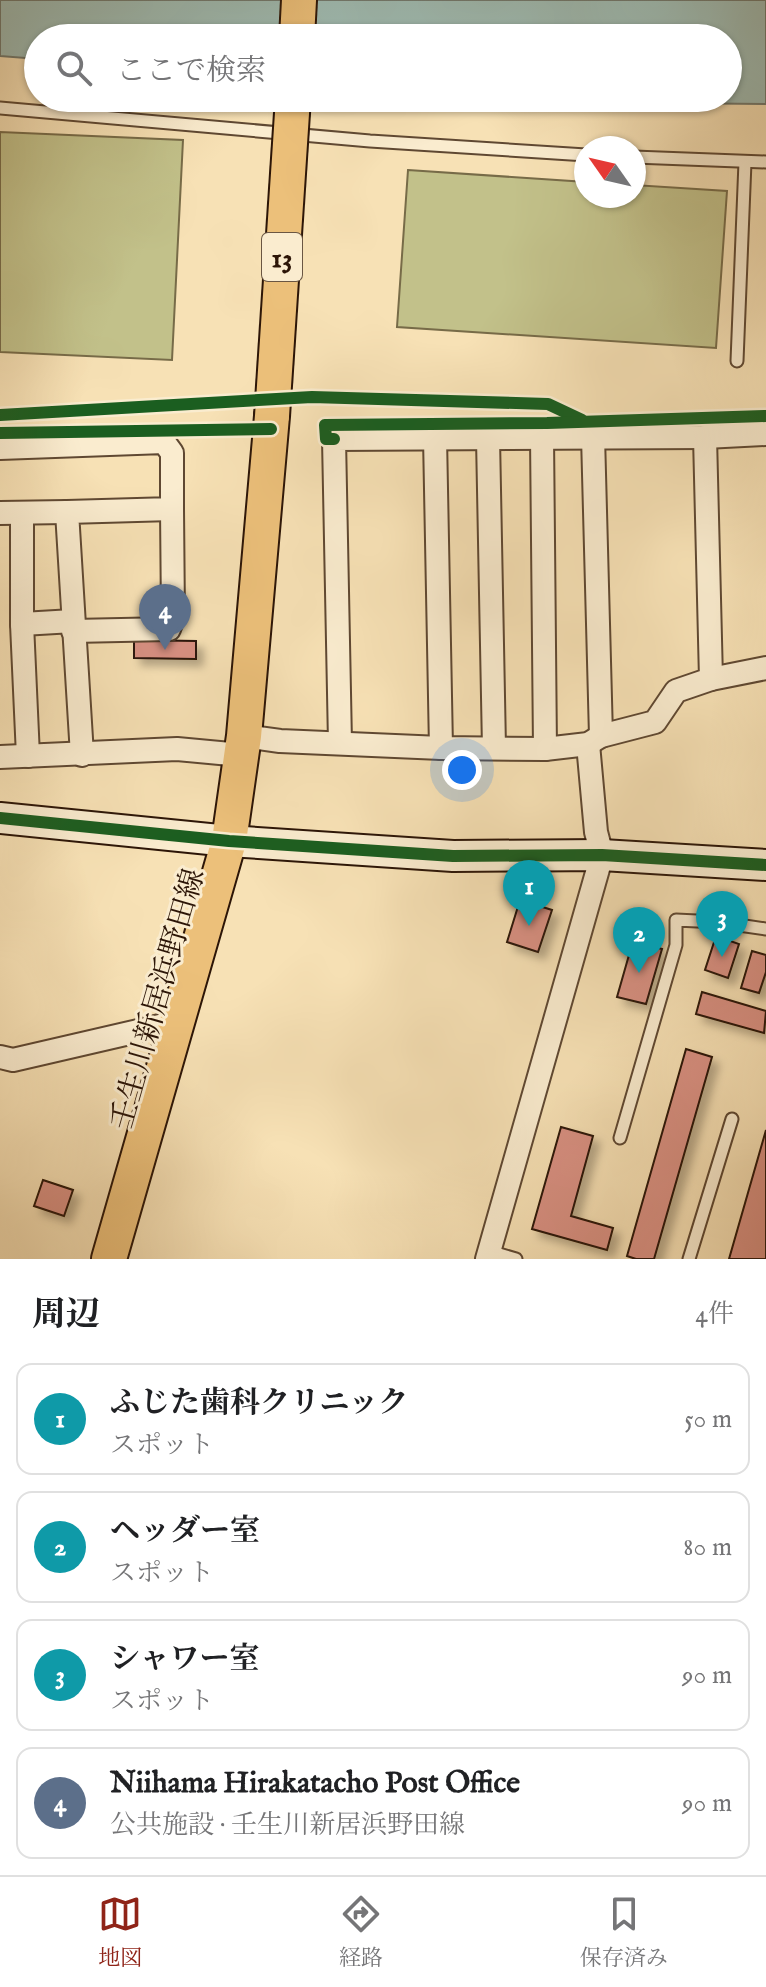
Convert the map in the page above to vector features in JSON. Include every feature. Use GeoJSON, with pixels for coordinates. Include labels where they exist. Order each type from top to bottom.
{"type":"FeatureCollection","features":[{"type":"Feature","properties":{"kind":"main road"},"geometry":{"type":"LineString","coordinates":[[298,24],[299,0]]}},
{"type":"Feature","properties":{"kind":"main road","name":"壬生川新居浜野田線"},"geometry":{"type":"LineString","coordinates":[[109,1259],[229,841],[243,745],[272,416],[292,112]]}},
{"type":"Feature","properties":{"kind":"street"},"geometry":{"type":"LineString","coordinates":[[340,743],[334,439],[766,434]]}},
{"type":"Feature","properties":{"kind":"street"},"geometry":{"type":"LineString","coordinates":[[542,436],[545,749]]}},
{"type":"Feature","properties":{"kind":"street"},"geometry":{"type":"LineString","coordinates":[[488,1255],[602,855],[596,832],[593,436]]}},
{"type":"Feature","properties":{"kind":"street"},"geometry":{"type":"LineString","coordinates":[[435,437],[441,748]]}},
{"type":"Feature","properties":{"kind":"street"},"geometry":{"type":"LineString","coordinates":[[705,437],[711,679]]}},
{"type":"Feature","properties":{"kind":"street"},"geometry":{"type":"LineString","coordinates":[[488,438],[494,748]]}},
{"type":"Feature","properties":{"kind":"street"},"geometry":{"type":"LineString","coordinates":[[0,448],[164,442],[172,453],[173,618],[169,629],[22,624]]}},
{"type":"Feature","properties":{"kind":"street"},"geometry":{"type":"LineString","coordinates":[[28,756],[22,624],[11,513],[172,509]]}},
{"type":"Feature","properties":{"kind":"street"},"geometry":{"type":"LineString","coordinates":[[67,512],[82,755]]}},
{"type":"Feature","properties":{"kind":"street"},"geometry":{"type":"LineString","coordinates":[[0,757],[82,755],[280,741],[545,749],[595,740],[655,722],[676,691],[711,679],[766,668]]}},
{"type":"Feature","properties":{"kind":"street"},"geometry":{"type":"LineString","coordinates":[[0,818],[229,841],[453,856],[602,855],[766,865]]}},
{"type":"Feature","properties":{"kind":"street"},"geometry":{"type":"LineString","coordinates":[[0,1057],[13,1060],[177,1022]]}},
{"type":"Feature","properties":{"kind":"lane"},"geometry":{"type":"LineString","coordinates":[[0,108],[24,110]]}},
{"type":"Feature","properties":{"kind":"lane"},"geometry":{"type":"LineString","coordinates":[[44,112],[355,140],[574,154]]}},
{"type":"Feature","properties":{"kind":"lane"},"geometry":{"type":"LineString","coordinates":[[646,158],[766,162]]}},
{"type":"Feature","properties":{"kind":"lane"},"geometry":{"type":"LineString","coordinates":[[737,361],[745,162]]}},
{"type":"Feature","properties":{"kind":"lane"},"geometry":{"type":"LineString","coordinates":[[620,1138],[676,945],[676,920],[766,929]]}},
{"type":"Feature","properties":{"kind":"lane"},"geometry":{"type":"LineString","coordinates":[[689,1259],[732,1119]]}},
{"type":"Feature","properties":{"kind":"lane"},"geometry":{"type":"LineString","coordinates":[[488,1255],[516,1259]]}},
{"type":"Feature","properties":{"kind":"shaded area"},"geometry":{"type":"Polygon","coordinates":[[[0,132],[183,140],[172,360],[0,352],[0,132]]]}},
{"type":"Feature","properties":{"kind":"shaded area"},"geometry":{"type":"Polygon","coordinates":[[[408,170],[574,181],[574,208],[646,208],[646,186],[727,191],[716,348],[397,327],[408,170]]]}},
{"type":"Feature","properties":{"kind":"water"},"geometry":{"type":"Polygon","coordinates":[[[0,0],[766,0],[766,104],[742,104],[742,24],[24,24],[24,58],[0,56],[0,0]]]}},
{"type":"Feature","properties":{"kind":"building"},"geometry":{"type":"Polygon","coordinates":[[[134,640],[196,641],[196,659],[134,658],[134,640]]]}},
{"type":"Feature","properties":{"kind":"building"},"geometry":{"type":"Polygon","coordinates":[[[520,900],[552,910],[538,952],[507,942],[520,900]]]}},
{"type":"Feature","properties":{"kind":"building"},"geometry":{"type":"Polygon","coordinates":[[[716,936],[739,944],[728,978],[705,970],[716,936]]]}},
{"type":"Feature","properties":{"kind":"building"},"geometry":{"type":"Polygon","coordinates":[[[633,941],[662,949],[646,1004],[617,997],[633,941]]]}},
{"type":"Feature","properties":{"kind":"building"},"geometry":{"type":"Polygon","coordinates":[[[752,951],[766,955],[766,972],[759,993],[741,988],[752,951]]]}},
{"type":"Feature","properties":{"kind":"building"},"geometry":{"type":"Polygon","coordinates":[[[702,992],[766,1011],[764,1033],[696,1014],[702,992]]]}},
{"type":"Feature","properties":{"kind":"building"},"geometry":{"type":"Polygon","coordinates":[[[686,1049],[712,1057],[654,1259],[636,1259],[627,1256],[686,1049]]]}},
{"type":"Feature","properties":{"kind":"building"},"geometry":{"type":"Polygon","coordinates":[[[561,1127],[593,1136],[571,1216],[613,1228],[607,1250],[532,1229],[561,1127]]]}},
{"type":"Feature","properties":{"kind":"building"},"geometry":{"type":"Polygon","coordinates":[[[766,1130],[766,1259],[729,1259],[766,1130]]]}},
{"type":"Feature","properties":{"kind":"building"},"geometry":{"type":"Polygon","coordinates":[[[43,1180],[73,1190],[64,1216],[34,1206],[43,1180]]]}},
{"type":"Feature","properties":{"kind":"cycle path"},"geometry":{"type":"LineString","coordinates":[[0,415],[312,397],[548,404],[582,420]]}},
{"type":"Feature","properties":{"kind":"cycle path"},"geometry":{"type":"LineString","coordinates":[[334,439],[326,439],[325,425],[547,423],[766,416]]}},
{"type":"Feature","properties":{"kind":"cycle path"},"geometry":{"type":"LineString","coordinates":[[0,433],[271,429]]}},
{"type":"Feature","properties":{"kind":"cycle path"},"geometry":{"type":"LineString","coordinates":[[0,818],[229,841],[453,856],[602,855],[766,865]]}},
{"type":"Feature","properties":{"kind":"place","name":"Niihama Hirakatacho Post Office"},"geometry":{"type":"Point","coordinates":[165,650]}},
{"type":"Feature","properties":{"kind":"place","name":"ふじた歯科クリニック"},"geometry":{"type":"Point","coordinates":[529,926]}},
{"type":"Feature","properties":{"kind":"place","name":"シャワー室"},"geometry":{"type":"Point","coordinates":[722,957]}},
{"type":"Feature","properties":{"kind":"place","name":"ヘッダー室"},"geometry":{"type":"Point","coordinates":[639,973]}}]}
